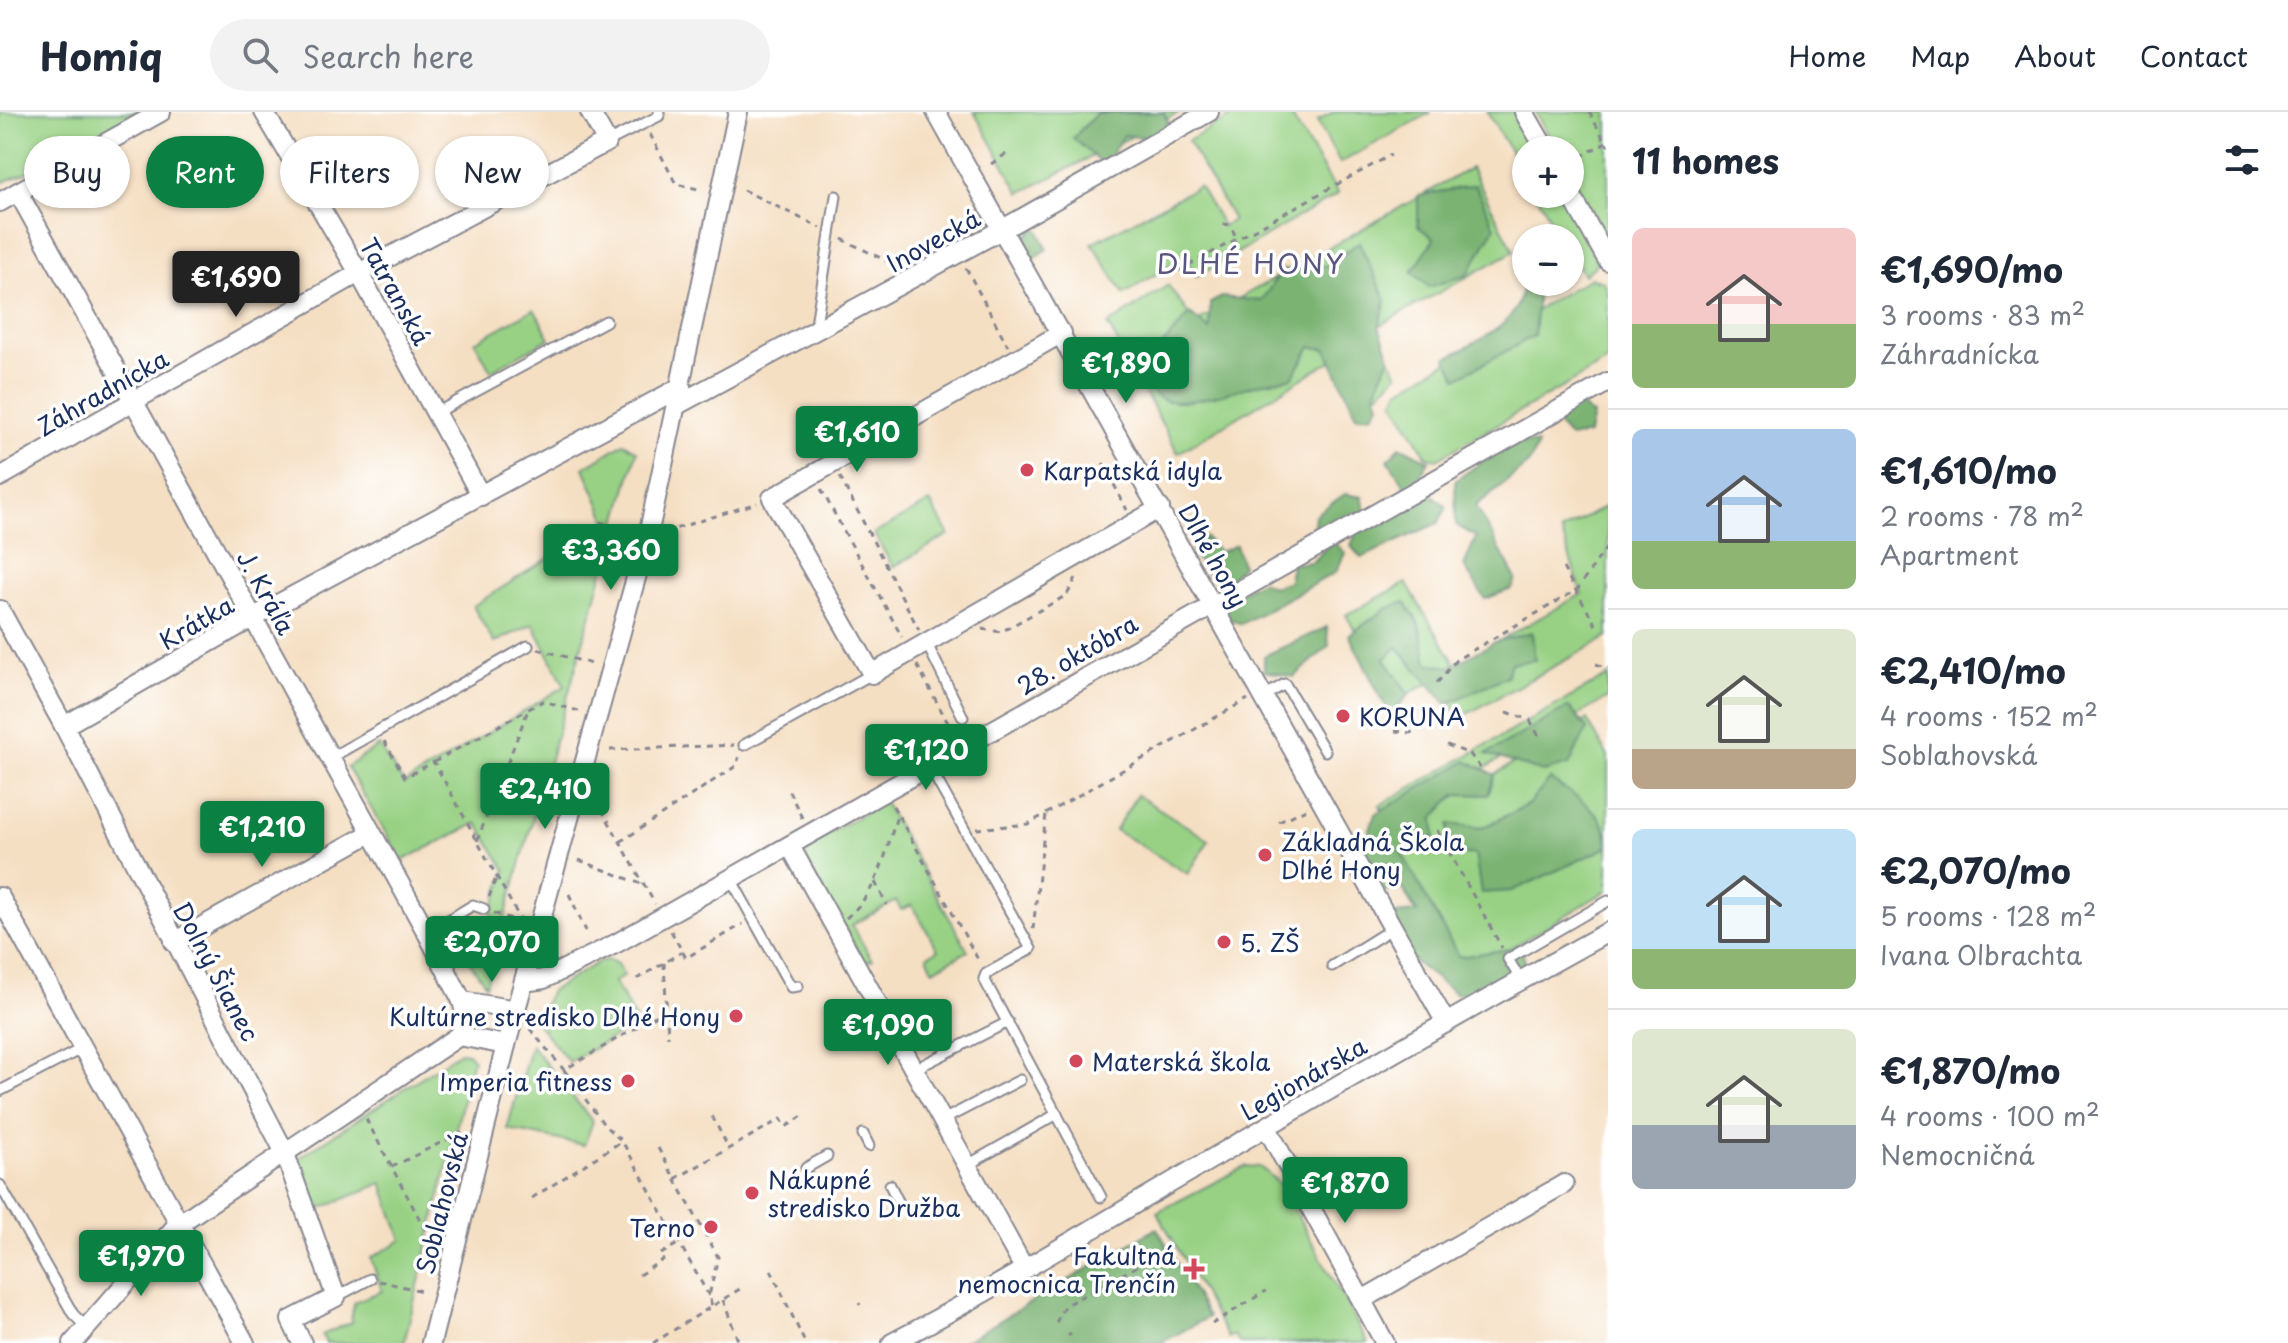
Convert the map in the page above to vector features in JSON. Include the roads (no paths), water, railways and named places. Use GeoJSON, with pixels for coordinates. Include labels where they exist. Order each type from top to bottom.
{"type":"FeatureCollection","features":[{"type":"Feature","properties":{"kind":"street"},"geometry":{"type":"LineString","coordinates":[[0,202],[161,112]]}},
{"type":"Feature","properties":{"kind":"street","name":"Tatranská"},"geometry":{"type":"LineString","coordinates":[[264,112],[359,273],[481,496]]}},
{"type":"Feature","properties":{"kind":"street"},"geometry":{"type":"LineString","coordinates":[[590,112],[607,142]]}},
{"type":"Feature","properties":{"kind":"street","name":"Soblahovská"},"geometry":{"type":"LineString","coordinates":[[433,1340],[506,1045],[617,651],[679,396],[738,112]]}},
{"type":"Feature","properties":{"kind":"street","name":"Dlhé hony"},"geometry":{"type":"LineString","coordinates":[[936,112],[1214,603],[1446,1023]]}},
{"type":"Feature","properties":{"kind":"street","name":"Inovecká"},"geometry":{"type":"LineString","coordinates":[[679,396],[814,333],[1209,112]]}},
{"type":"Feature","properties":{"kind":"street"},"geometry":{"type":"LineString","coordinates":[[1524,112],[1538,136]]}},
{"type":"Feature","properties":{"kind":"street","name":"Záhradnícka"},"geometry":{"type":"LineString","coordinates":[[0,477],[359,273],[607,142]]}},
{"type":"Feature","properties":{"kind":"street","name":"J. Kráľa"},"geometry":{"type":"LineString","coordinates":[[18,192],[427,933],[463,1019]]}},
{"type":"Feature","properties":{"kind":"street"},"geometry":{"type":"LineString","coordinates":[[1578,208],[1608,261]]}},
{"type":"Feature","properties":{"kind":"street"},"geometry":{"type":"LineString","coordinates":[[1062,333],[772,498],[872,674],[1160,508]]}},
{"type":"Feature","properties":{"kind":"street","name":"28. októbra"},"geometry":{"type":"LineString","coordinates":[[524,982],[544,979],[617,943],[1608,382]]}},
{"type":"Feature","properties":{"kind":"street"},"geometry":{"type":"LineString","coordinates":[[481,496],[679,396]]}},
{"type":"Feature","properties":{"kind":"street","name":"Krátka"},"geometry":{"type":"LineString","coordinates":[[64,726],[254,617],[481,496]]}},
{"type":"Feature","properties":{"kind":"street","name":"Dolný Šianec"},"geometry":{"type":"LineString","coordinates":[[0,610],[64,726],[284,1151],[336,1297]]}},
{"type":"Feature","properties":{"kind":"street"},"geometry":{"type":"LineString","coordinates":[[174,942],[371,833]]}},
{"type":"Feature","properties":{"kind":"street"},"geometry":{"type":"LineString","coordinates":[[790,846],[1024,1268]]}},
{"type":"Feature","properties":{"kind":"street"},"geometry":{"type":"LineString","coordinates":[[0,897],[177,1225],[245,1343]]}},
{"type":"Feature","properties":{"kind":"street","name":"Legionárska"},"geometry":{"type":"LineString","coordinates":[[892,1343],[971,1303],[1024,1268],[1608,932]]}},
{"type":"Feature","properties":{"kind":"street"},"geometry":{"type":"LineString","coordinates":[[73,1343],[177,1225],[358,1103],[463,1019],[516,1010]]}},
{"type":"Feature","properties":{"kind":"street"},"geometry":{"type":"LineString","coordinates":[[463,1019],[506,1045]]}},
{"type":"Feature","properties":{"kind":"street"},"geometry":{"type":"LineString","coordinates":[[1267,1128],[1385,1343]]}},
{"type":"Feature","properties":{"kind":"street"},"geometry":{"type":"LineString","coordinates":[[1362,1300],[1564,1184]]}},
{"type":"Feature","properties":{"kind":"street"},"geometry":{"type":"LineString","coordinates":[[302,1343],[291,1320],[336,1297]]}},
{"type":"Feature","properties":{"kind":"lane"},"geometry":{"type":"LineString","coordinates":[[607,142],[659,116],[659,112]]}},
{"type":"Feature","properties":{"kind":"lane"},"geometry":{"type":"LineString","coordinates":[[814,333],[836,196]]}},
{"type":"Feature","properties":{"kind":"lane"},"geometry":{"type":"LineString","coordinates":[[436,413],[606,321]]}},
{"type":"Feature","properties":{"kind":"lane"},"geometry":{"type":"LineString","coordinates":[[330,758],[528,646]]}},
{"type":"Feature","properties":{"kind":"lane"},"geometry":{"type":"LineString","coordinates":[[919,648],[963,717]]}},
{"type":"Feature","properties":{"kind":"lane"},"geometry":{"type":"LineString","coordinates":[[744,745],[872,674]]}},
{"type":"Feature","properties":{"kind":"lane"},"geometry":{"type":"LineString","coordinates":[[1263,694],[1285,684],[1325,751]]}},
{"type":"Feature","properties":{"kind":"lane"},"geometry":{"type":"LineString","coordinates":[[929,766],[1031,949],[986,974],[984,979],[1101,1197]]}},
{"type":"Feature","properties":{"kind":"lane"},"geometry":{"type":"LineString","coordinates":[[731,879],[791,987],[798,986]]}},
{"type":"Feature","properties":{"kind":"lane"},"geometry":{"type":"LineString","coordinates":[[1521,980],[1508,959],[1608,901]]}},
{"type":"Feature","properties":{"kind":"lane"},"geometry":{"type":"LineString","coordinates":[[427,933],[473,905],[484,909]]}},
{"type":"Feature","properties":{"kind":"lane"},"geometry":{"type":"LineString","coordinates":[[1332,966],[1393,928]]}},
{"type":"Feature","properties":{"kind":"lane"},"geometry":{"type":"LineString","coordinates":[[913,1070],[1008,1022]]}},
{"type":"Feature","properties":{"kind":"lane"},"geometry":{"type":"LineString","coordinates":[[0,1091],[81,1049]]}},
{"type":"Feature","properties":{"kind":"lane"},"geometry":{"type":"LineString","coordinates":[[941,1121],[1020,1080]]}},
{"type":"Feature","properties":{"kind":"lane"},"geometry":{"type":"LineString","coordinates":[[966,1166],[1057,1114]]}},
{"type":"Feature","properties":{"kind":"lane"},"geometry":{"type":"LineString","coordinates":[[863,1134],[869,1146]]}},
{"type":"Feature","properties":{"kind":"lane"},"geometry":{"type":"LineString","coordinates":[[806,1168],[827,1156]]}},
{"type":"Feature","properties":{"kind":"lane"},"geometry":{"type":"LineString","coordinates":[[0,1185],[73,1314],[87,1328]]}},
{"type":"Feature","properties":{"kind":"lane"},"geometry":{"type":"LineString","coordinates":[[890,1185],[899,1203]]}},
{"type":"Feature","properties":{"kind":"lane"},"geometry":{"type":"LineString","coordinates":[[336,1297],[370,1279]]}},
{"type":"Feature","properties":{"kind":"place","name":"Karpatská idyla"},"geometry":{"type":"Point","coordinates":[1027,470]}},
{"type":"Feature","properties":{"kind":"place","name":"KORUNA"},"geometry":{"type":"Point","coordinates":[1343,716]}},
{"type":"Feature","properties":{"kind":"place","name":"Základná Škola Dlhé Hony"},"geometry":{"type":"Point","coordinates":[1265,855]}},
{"type":"Feature","properties":{"kind":"place","name":"5. ZŠ"},"geometry":{"type":"Point","coordinates":[1224,942]}},
{"type":"Feature","properties":{"kind":"place","name":"Kultúrne stredisko Dlhé Hony"},"geometry":{"type":"Point","coordinates":[736,1016]}},
{"type":"Feature","properties":{"kind":"place","name":"Materská škola"},"geometry":{"type":"Point","coordinates":[1076,1061]}},
{"type":"Feature","properties":{"kind":"place","name":"Imperia fitness"},"geometry":{"type":"Point","coordinates":[628,1081]}},
{"type":"Feature","properties":{"kind":"place","name":"Nákupné stredisko Družba"},"geometry":{"type":"Point","coordinates":[752,1193]}},
{"type":"Feature","properties":{"kind":"place","name":"Terno"},"geometry":{"type":"Point","coordinates":[711,1227]}},
{"type":"Feature","properties":{"kind":"place","name":"Fakultná nemocnica Trenčín"},"geometry":{"type":"Point","coordinates":[1194,1269]}},
{"type":"Feature","properties":{"kind":"district","name":"DLHÉ HONY"},"geometry":{"type":"Point","coordinates":[1251,262]}}]}
